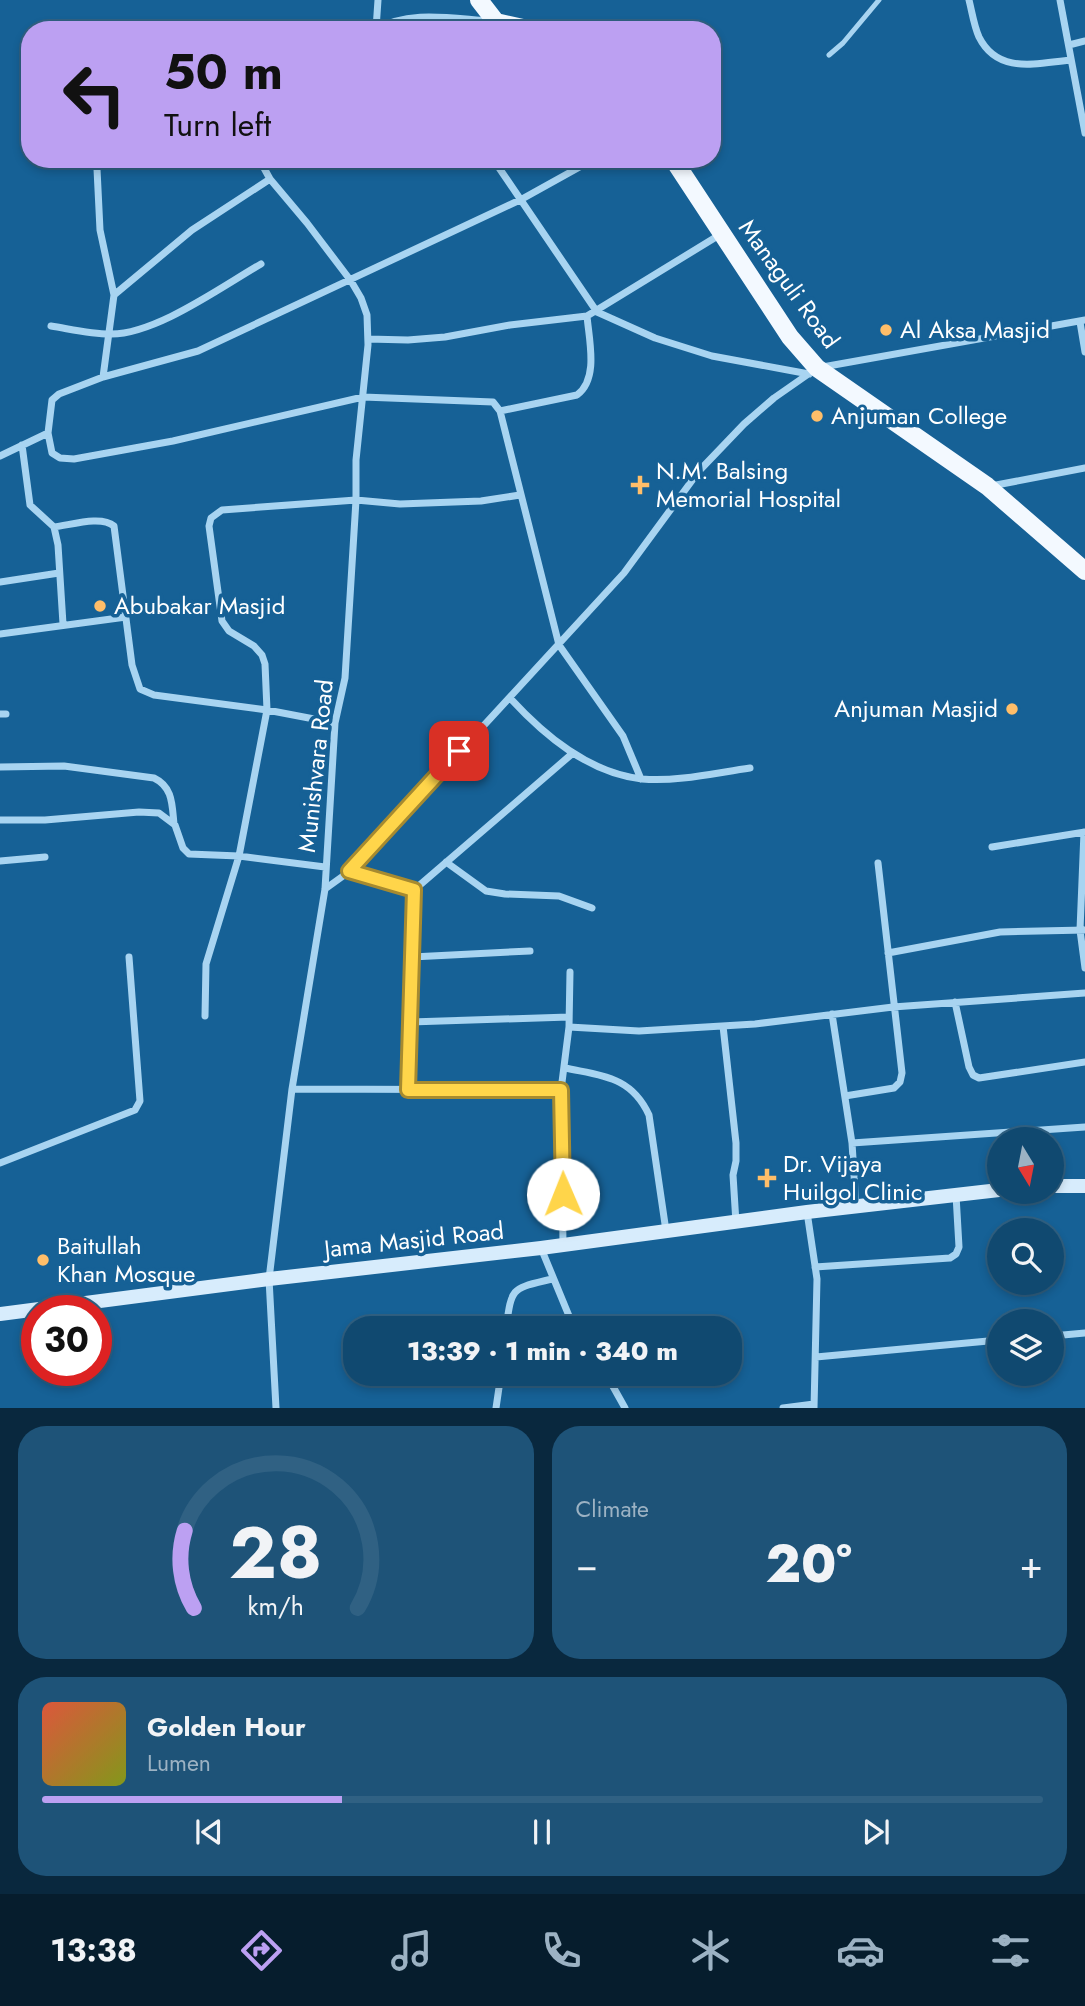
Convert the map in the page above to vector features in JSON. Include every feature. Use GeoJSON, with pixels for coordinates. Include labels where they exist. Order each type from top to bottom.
{"type":"FeatureCollection","features":[{"type":"Feature","properties":{"kind":"main road"},"geometry":{"type":"LineString","coordinates":[[479,0],[495,21]]}},
{"type":"Feature","properties":{"kind":"main road","name":"Managuli Road"},"geometry":{"type":"LineString","coordinates":[[679,168],[813,371],[987,486],[1085,571]]}},
{"type":"Feature","properties":{"kind":"street"},"geometry":{"type":"LineString","coordinates":[[377,21],[378,0]]}},
{"type":"Feature","properties":{"kind":"street"},"geometry":{"type":"LineString","coordinates":[[970,0],[978,36],[989,51],[1002,61],[1018,65],[1071,60]]}},
{"type":"Feature","properties":{"kind":"street"},"geometry":{"type":"LineString","coordinates":[[1060,0],[1085,133]]}},
{"type":"Feature","properties":{"kind":"street"},"geometry":{"type":"LineString","coordinates":[[391,21],[419,17],[481,21]]}},
{"type":"Feature","properties":{"kind":"street"},"geometry":{"type":"LineString","coordinates":[[1069,46],[1085,41]]}},
{"type":"Feature","properties":{"kind":"street","name":"Munishvara Road"},"geometry":{"type":"LineString","coordinates":[[264,168],[362,299],[367,315],[368,339],[356,460],[345,678],[335,723],[325,889],[292,1089],[269,1279],[276,1408]]}},
{"type":"Feature","properties":{"kind":"street"},"geometry":{"type":"LineString","coordinates":[[500,168],[597,312],[655,338],[712,356],[813,371],[1083,321],[1085,352]]}},
{"type":"Feature","properties":{"kind":"street"},"geometry":{"type":"LineString","coordinates":[[578,168],[522,199],[198,351],[103,377],[59,394],[52,400],[48,433],[52,453],[60,458],[74,459],[173,441],[363,397],[493,402],[500,411],[559,645],[623,736],[641,779]]}},
{"type":"Feature","properties":{"kind":"street"},"geometry":{"type":"LineString","coordinates":[[97,169],[100,230],[114,295],[111,334],[103,377]]}},
{"type":"Feature","properties":{"kind":"street"},"geometry":{"type":"LineString","coordinates":[[114,295],[191,230],[270,179]]}},
{"type":"Feature","properties":{"kind":"street"},"geometry":{"type":"LineString","coordinates":[[368,339],[445,337],[510,325],[587,316],[722,233]]}},
{"type":"Feature","properties":{"kind":"street"},"geometry":{"type":"LineString","coordinates":[[51,326],[111,334],[135,331],[172,316],[261,264]]}},
{"type":"Feature","properties":{"kind":"street"},"geometry":{"type":"LineString","coordinates":[[500,411],[577,395],[585,389],[590,364],[587,316]]}},
{"type":"Feature","properties":{"kind":"street"},"geometry":{"type":"LineString","coordinates":[[325,889],[349,871],[624,573],[699,471],[744,424],[774,398],[813,371]]}},
{"type":"Feature","properties":{"kind":"street"},"geometry":{"type":"LineString","coordinates":[[0,456],[48,433]]}},
{"type":"Feature","properties":{"kind":"street"},"geometry":{"type":"LineString","coordinates":[[22,445],[30,505],[54,527],[58,545],[63,624]]}},
{"type":"Feature","properties":{"kind":"street"},"geometry":{"type":"LineString","coordinates":[[987,486],[1085,468]]}},
{"type":"Feature","properties":{"kind":"street"},"geometry":{"type":"LineString","coordinates":[[205,1016],[206,964],[239,856],[267,710],[265,664],[262,655],[254,646],[229,631],[222,621],[209,526],[211,518],[222,510],[356,500],[400,504],[481,501],[520,495]]}},
{"type":"Feature","properties":{"kind":"street"},"geometry":{"type":"LineString","coordinates":[[54,527],[101,521],[114,526],[132,665],[140,689],[154,695],[267,710],[335,723]]}},
{"type":"Feature","properties":{"kind":"street"},"geometry":{"type":"LineString","coordinates":[[0,582],[59,573]]}},
{"type":"Feature","properties":{"kind":"street"},"geometry":{"type":"LineString","coordinates":[[0,634],[126,617]]}},
{"type":"Feature","properties":{"kind":"street"},"geometry":{"type":"LineString","coordinates":[[510,698],[532,722],[573,753],[615,773],[641,779],[665,779],[750,768]]}},
{"type":"Feature","properties":{"kind":"street"},"geometry":{"type":"LineString","coordinates":[[408,1090],[414,890],[573,753]]}},
{"type":"Feature","properties":{"kind":"street"},"geometry":{"type":"LineString","coordinates":[[0,767],[64,766],[154,778],[164,782],[169,789],[175,825],[183,848],[189,854],[239,856],[325,867]]}},
{"type":"Feature","properties":{"kind":"street"},"geometry":{"type":"LineString","coordinates":[[0,820],[159,813],[175,825]]}},
{"type":"Feature","properties":{"kind":"street"},"geometry":{"type":"LineString","coordinates":[[992,847],[1085,832],[1082,930],[1085,968]]}},
{"type":"Feature","properties":{"kind":"street"},"geometry":{"type":"LineString","coordinates":[[0,861],[45,857]]}},
{"type":"Feature","properties":{"kind":"street"},"geometry":{"type":"LineString","coordinates":[[446,862],[486,891],[559,896],[592,908]]}},
{"type":"Feature","properties":{"kind":"street"},"geometry":{"type":"LineString","coordinates":[[845,1096],[894,1088],[900,1082],[902,1073],[878,863]]}},
{"type":"Feature","properties":{"kind":"street"},"geometry":{"type":"LineString","coordinates":[[349,871],[414,890]]}},
{"type":"Feature","properties":{"kind":"street"},"geometry":{"type":"LineString","coordinates":[[888,953],[1000,932],[1082,930]]}},
{"type":"Feature","properties":{"kind":"street"},"geometry":{"type":"LineString","coordinates":[[412,957],[530,951]]}},
{"type":"Feature","properties":{"kind":"street"},"geometry":{"type":"LineString","coordinates":[[0,1163],[135,1110],[140,1101],[129,957]]}},
{"type":"Feature","properties":{"kind":"street"},"geometry":{"type":"LineString","coordinates":[[563,1245],[561,1090],[569,1027],[569,972]]}},
{"type":"Feature","properties":{"kind":"street"},"geometry":{"type":"LineString","coordinates":[[569,1027],[639,1031],[723,1026],[893,1007],[1085,993]]}},
{"type":"Feature","properties":{"kind":"street"},"geometry":{"type":"LineString","coordinates":[[955,1002],[969,1067],[973,1075],[979,1078],[1085,1062]]}},
{"type":"Feature","properties":{"kind":"street"},"geometry":{"type":"LineString","coordinates":[[832,1014],[852,1143],[856,1206]]}},
{"type":"Feature","properties":{"kind":"street"},"geometry":{"type":"LineString","coordinates":[[410,1022],[569,1017]]}},
{"type":"Feature","properties":{"kind":"street"},"geometry":{"type":"LineString","coordinates":[[723,1026],[736,1143],[733,1175],[736,1223]]}},
{"type":"Feature","properties":{"kind":"street"},"geometry":{"type":"LineString","coordinates":[[565,1068],[615,1079],[643,1101],[649,1115],[666,1231]]}},
{"type":"Feature","properties":{"kind":"street"},"geometry":{"type":"LineString","coordinates":[[292,1089],[561,1090]]}},
{"type":"Feature","properties":{"kind":"street"},"geometry":{"type":"LineString","coordinates":[[852,1143],[1085,1127]]}},
{"type":"Feature","properties":{"kind":"street"},"geometry":{"type":"LineString","coordinates":[[1064,1186],[1085,1186]]}},
{"type":"Feature","properties":{"kind":"street","name":"Jama Masjid Road"},"geometry":{"type":"LineString","coordinates":[[0,1314],[987,1191]]}},
{"type":"Feature","properties":{"kind":"street"},"geometry":{"type":"LineString","coordinates":[[815,1267],[950,1258],[956,1254],[959,1247],[956,1195]]}},
{"type":"Feature","properties":{"kind":"street"},"geometry":{"type":"LineString","coordinates":[[783,1408],[814,1406],[817,1279],[807,1212]]}},
{"type":"Feature","properties":{"kind":"street"},"geometry":{"type":"LineString","coordinates":[[541,1248],[568,1316]]}},
{"type":"Feature","properties":{"kind":"street"},"geometry":{"type":"LineString","coordinates":[[508,1316],[511,1295],[520,1286],[552,1279]]}},
{"type":"Feature","properties":{"kind":"street"},"geometry":{"type":"LineString","coordinates":[[1064,1335],[1085,1333]]}},
{"type":"Feature","properties":{"kind":"street"},"geometry":{"type":"LineString","coordinates":[[816,1357],[987,1341]]}},
{"type":"Feature","properties":{"kind":"street"},"geometry":{"type":"LineString","coordinates":[[496,1408],[499,1386]]}},
{"type":"Feature","properties":{"kind":"street"},"geometry":{"type":"LineString","coordinates":[[613,1386],[625,1408]]}},
{"type":"Feature","properties":{"kind":"lane"},"geometry":{"type":"LineString","coordinates":[[829,55],[843,43],[879,0]]}},
{"type":"Feature","properties":{"kind":"place","name":"Al Aksa Masjid"},"geometry":{"type":"Point","coordinates":[886,330]}},
{"type":"Feature","properties":{"kind":"place","name":"Anjuman College"},"geometry":{"type":"Point","coordinates":[817,416]}},
{"type":"Feature","properties":{"kind":"place","name":"N.M. Balsing Memorial Hospital"},"geometry":{"type":"Point","coordinates":[640,485]}},
{"type":"Feature","properties":{"kind":"place","name":"Abubakar Masjid"},"geometry":{"type":"Point","coordinates":[100,606]}},
{"type":"Feature","properties":{"kind":"place","name":"Anjuman Masjid"},"geometry":{"type":"Point","coordinates":[1012,709]}},
{"type":"Feature","properties":{"kind":"place","name":"Dr. Vijaya Huilgol Clinic"},"geometry":{"type":"Point","coordinates":[767,1178]}},
{"type":"Feature","properties":{"kind":"place","name":"Baitullah Khan Mosque"},"geometry":{"type":"Point","coordinates":[43,1260]}},
{"type":"Feature","properties":{"kind":"route"},"geometry":{"type":"LineString","coordinates":[[459,751],[349,871],[414,890],[408,1090],[561,1090],[563,1194]]}}]}
